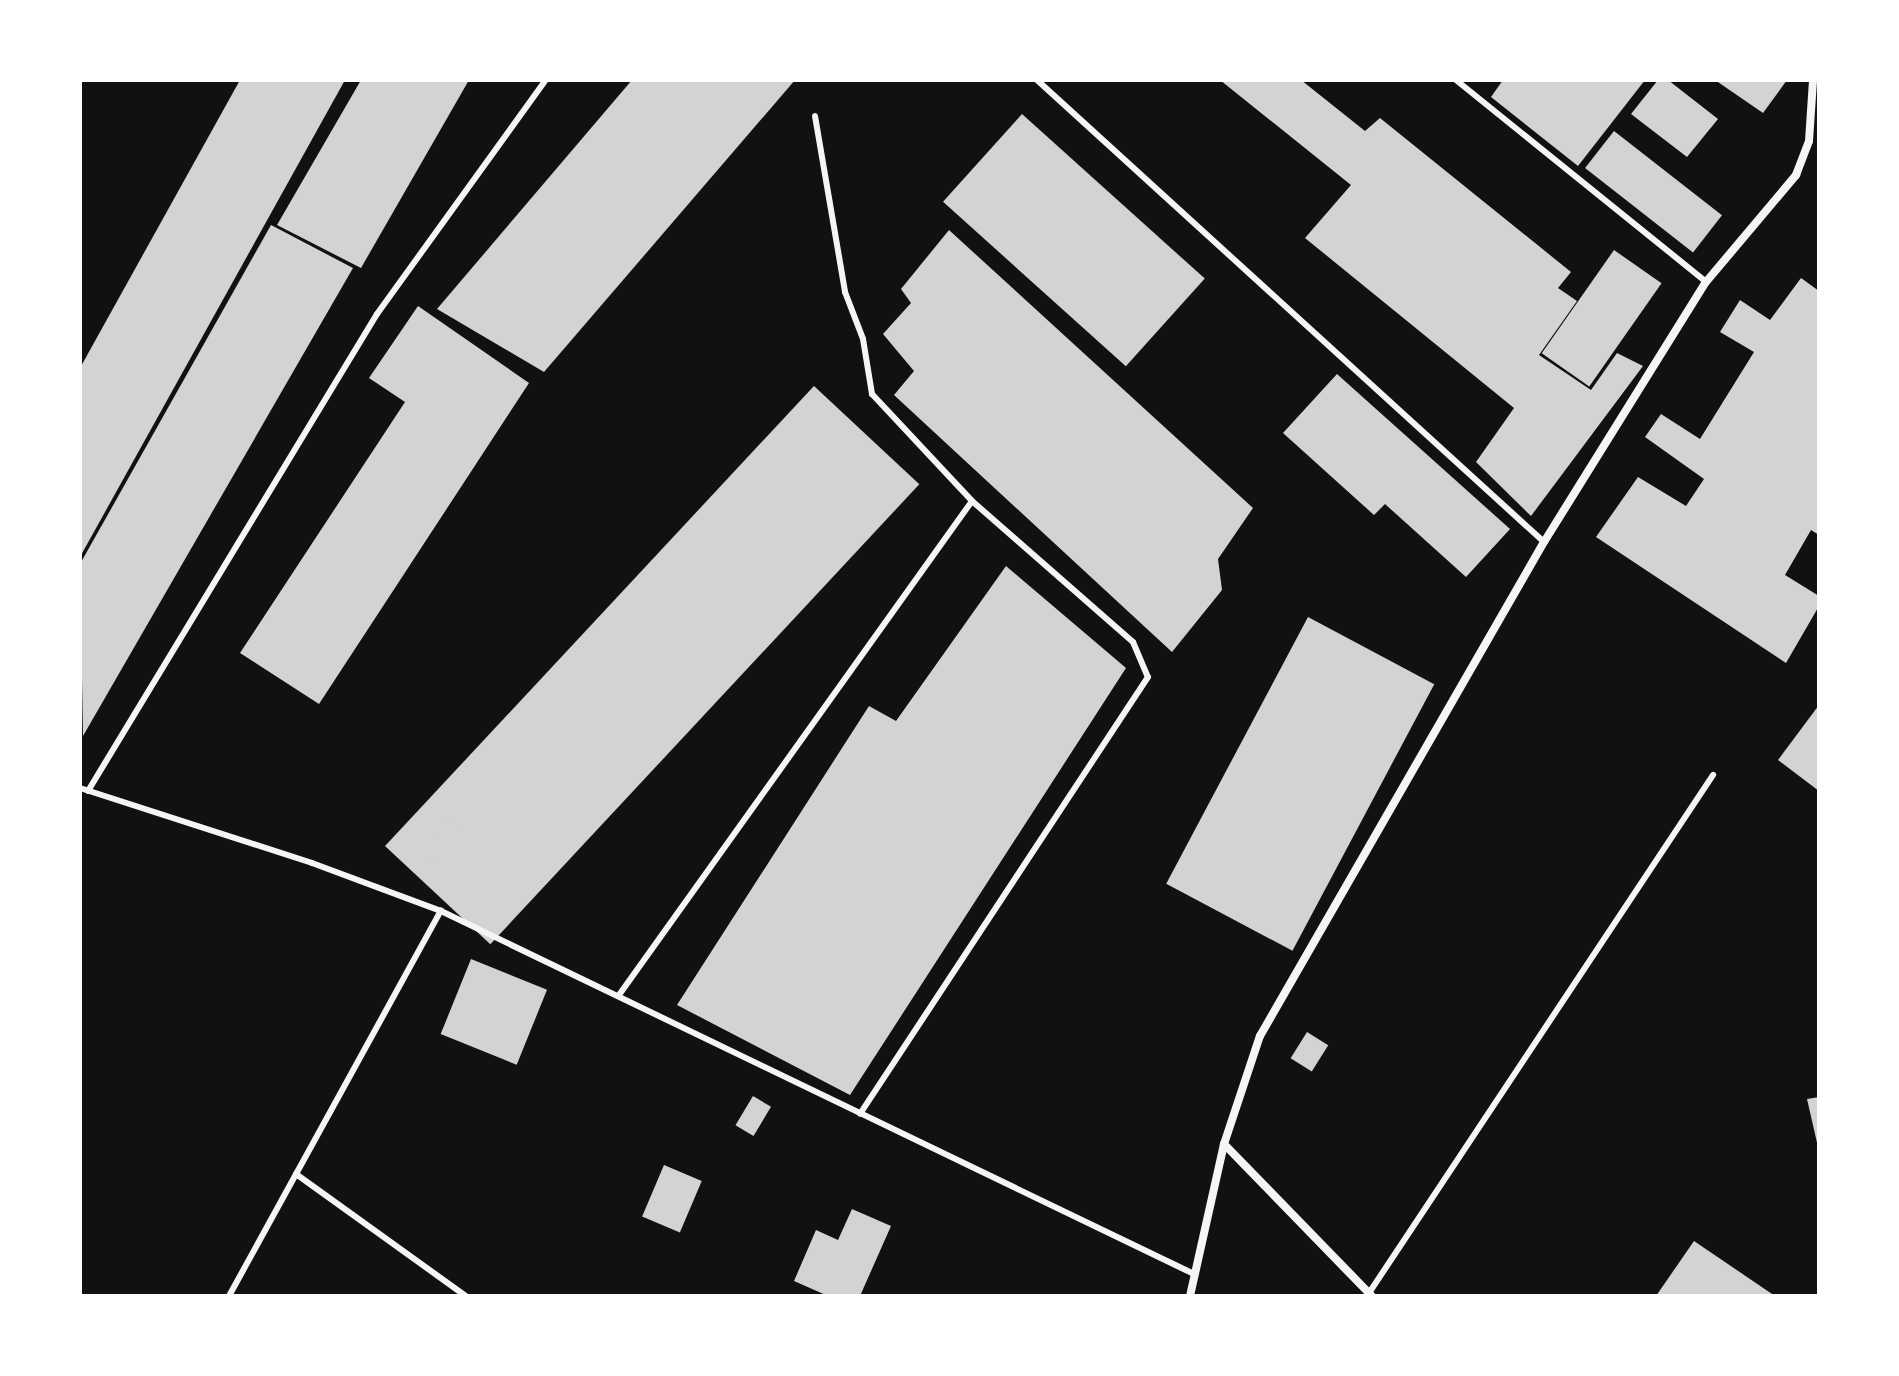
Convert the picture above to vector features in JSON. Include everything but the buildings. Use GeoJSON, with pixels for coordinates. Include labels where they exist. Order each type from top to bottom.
{"type":"FeatureCollection","features":[{"type":"Feature","properties":{"kind":"street"},"geometry":{"type":"LineString","coordinates":[[1190,1296],[1224,1144],[1260,1036],[1544,542],[1706,282],[1796,175],[1809,141],[1814,81]]}},
{"type":"Feature","properties":{"kind":"street"},"geometry":{"type":"LineString","coordinates":[[1224,1144],[1371,1295]]}},
{"type":"Feature","properties":{"kind":"lane"},"geometry":{"type":"LineString","coordinates":[[546,80],[377,314],[84,790],[312,863],[441,911],[1194,1274]]}},
{"type":"Feature","properties":{"kind":"lane"},"geometry":{"type":"LineString","coordinates":[[1037,80],[1544,542]]}},
{"type":"Feature","properties":{"kind":"lane"},"geometry":{"type":"LineString","coordinates":[[1456,80],[1706,282]]}},
{"type":"Feature","properties":{"kind":"lane"},"geometry":{"type":"LineString","coordinates":[[815,116],[845,292],[863,339],[872,394],[972,501],[1133,642],[1148,677],[860,1114]]}},
{"type":"Feature","properties":{"kind":"lane"},"geometry":{"type":"LineString","coordinates":[[619,995],[972,501]]}},
{"type":"Feature","properties":{"kind":"lane"},"geometry":{"type":"LineString","coordinates":[[1371,1295],[1713,775]]}},
{"type":"Feature","properties":{"kind":"lane"},"geometry":{"type":"LineString","coordinates":[[229,1296],[441,911]]}},
{"type":"Feature","properties":{"kind":"lane"},"geometry":{"type":"LineString","coordinates":[[296,1174],[466,1296]]}}]}
